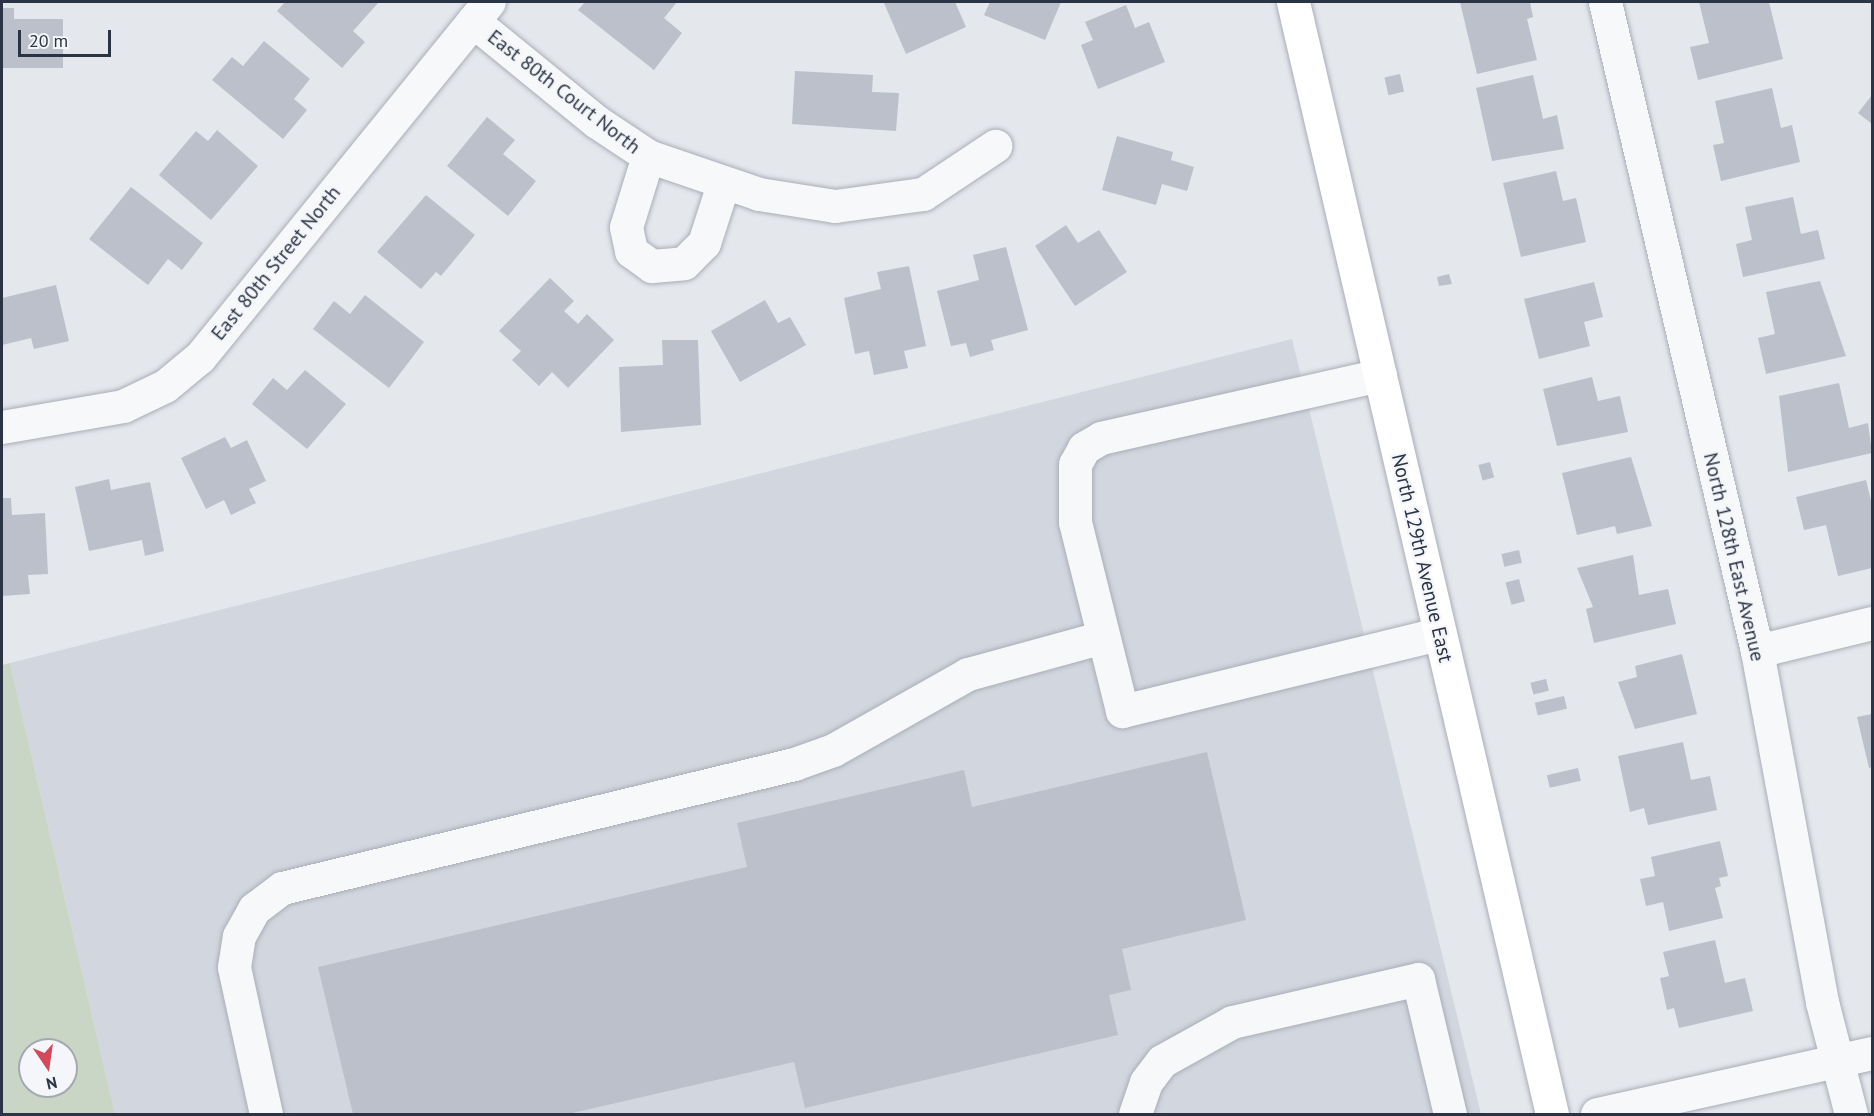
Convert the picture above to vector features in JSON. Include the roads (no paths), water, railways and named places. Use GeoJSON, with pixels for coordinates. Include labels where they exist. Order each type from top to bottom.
{"type":"FeatureCollection","features":[{"type":"Feature","properties":{"kind":"main road","name":"North 129th Avenue East"},"geometry":{"type":"LineString","coordinates":[[1293,2],[1552,1114]]}},
{"type":"Feature","properties":{"kind":"street","name":"North 128th East Avenue"},"geometry":{"type":"LineString","coordinates":[[1605,2],[1757,651],[1822,1002],[1851,1114]]}},
{"type":"Feature","properties":{"kind":"street","name":"East 80th Court North"},"geometry":{"type":"LineString","coordinates":[[481,11],[597,122],[648,156],[723,184],[846,205],[923,194],[995,146]]}},
{"type":"Feature","properties":{"kind":"street","name":"East 80th Street North"},"geometry":{"type":"LineString","coordinates":[[2,427],[123,406],[165,386],[200,357],[481,11]]}},
{"type":"Feature","properties":{"kind":"street"},"geometry":{"type":"LineString","coordinates":[[648,156],[626,227],[632,251],[652,266],[684,263],[704,243],[723,184]]}},
{"type":"Feature","properties":{"kind":"street"},"geometry":{"type":"LineString","coordinates":[[1380,375],[1101,438],[1084,448],[1074,464],[1071,490],[1103,636],[1122,711],[1439,634]]}},
{"type":"Feature","properties":{"kind":"street"},"geometry":{"type":"LineString","coordinates":[[1757,651],[1872,623]]}},
{"type":"Feature","properties":{"kind":"street"},"geometry":{"type":"LineString","coordinates":[[266,1114],[234,967],[239,936],[254,909],[282,888],[794,764],[833,750],[968,674],[1103,636]]}},
{"type":"Feature","properties":{"kind":"street"},"geometry":{"type":"LineString","coordinates":[[1135,1114],[1146,1082],[1162,1062],[1232,1022],[1418,979],[1450,1114]]}},
{"type":"Feature","properties":{"kind":"street"},"geometry":{"type":"LineString","coordinates":[[1597,1114],[1872,1053]]}}]}
